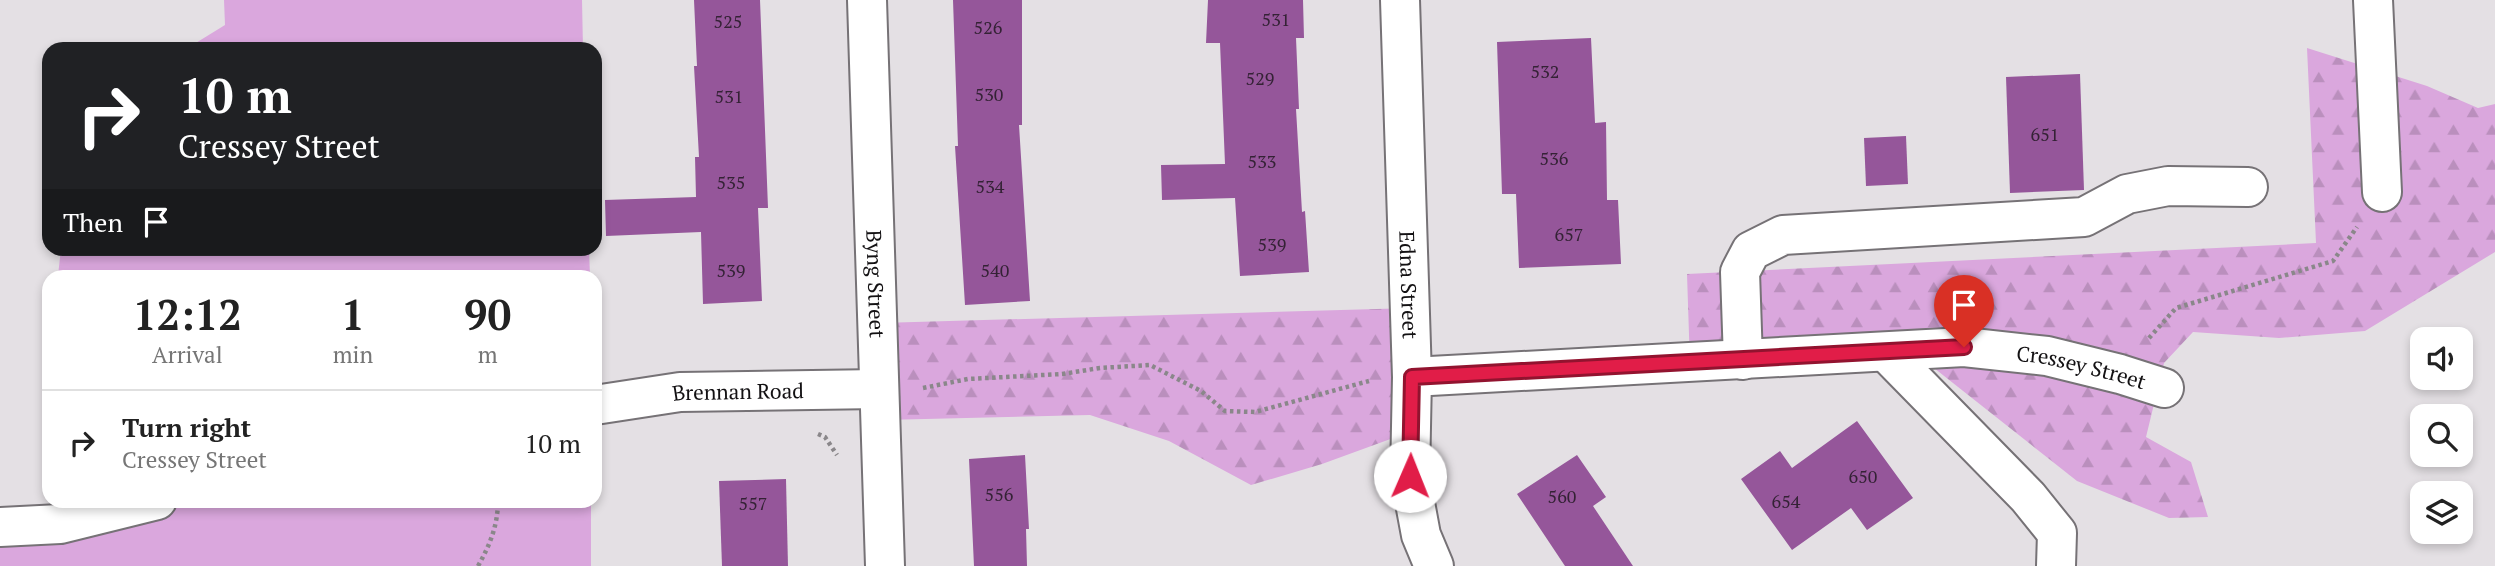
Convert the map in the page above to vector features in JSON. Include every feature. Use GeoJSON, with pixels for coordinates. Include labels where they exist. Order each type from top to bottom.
{"type":"FeatureCollection","features":[{"type":"Feature","properties":{"kind":"street","name":"Byng Street"},"geometry":{"type":"LineString","coordinates":[[867,0],[885,566]]}},
{"type":"Feature","properties":{"kind":"street","name":"Edna Street"},"geometry":{"type":"LineString","coordinates":[[1399,0],[1412,377],[1410,476],[1421,535],[1434,566]]}},
{"type":"Feature","properties":{"kind":"street"},"geometry":{"type":"LineString","coordinates":[[2373,0],[2382,192]]}},
{"type":"Feature","properties":{"kind":"street"},"geometry":{"type":"LineString","coordinates":[[1743,360],[1740,272],[1751,251],[1783,235],[2084,217],[2127,194],[2168,186],[2248,187]]}},
{"type":"Feature","properties":{"kind":"street","name":"Cressey Street"},"geometry":{"type":"LineString","coordinates":[[1412,377],[1964,347],[2047,356],[2164,388]]}},
{"type":"Feature","properties":{"kind":"street"},"geometry":{"type":"LineString","coordinates":[[1886,352],[2028,497],[2057,533],[2056,566]]}},
{"type":"Feature","properties":{"kind":"street","name":"Brennan Road"},"geometry":{"type":"LineString","coordinates":[[602,404],[680,392],[879,388]]}},
{"type":"Feature","properties":{"kind":"street"},"geometry":{"type":"LineString","coordinates":[[0,527],[60,524],[125,508]]}},
{"type":"Feature","properties":{"kind":"path"},"geometry":{"type":"LineString","coordinates":[[2120,374],[2176,308],[2333,261],[2382,192]]}},
{"type":"Feature","properties":{"kind":"path"},"geometry":{"type":"LineString","coordinates":[[923,388],[968,379],[1051,375],[1150,365],[1201,391],[1225,411],[1255,412],[1369,381],[1412,377]]}},
{"type":"Feature","properties":{"kind":"path"},"geometry":{"type":"LineString","coordinates":[[478,566],[492,536],[498,508]]}},
{"type":"Feature","properties":{"kind":"green space"},"geometry":{"type":"Polygon","coordinates":[[[224,0],[582,0],[583,42],[197,42],[225,25],[224,0]]]}},
{"type":"Feature","properties":{"kind":"green space"},"geometry":{"type":"Polygon","coordinates":[[[2307,48],[2427,86],[2478,108],[2495,104],[2495,252],[2365,331],[2279,338],[2193,332],[2164,363],[2146,437],[2191,462],[2208,517],[2169,518],[2077,481],[1915,353],[1690,365],[1687,274],[2316,243],[2307,48]]]}},
{"type":"Feature","properties":{"kind":"green space"},"geometry":{"type":"Polygon","coordinates":[[[60,256],[589,256],[590,270],[59,270],[60,256]]]}},
{"type":"Feature","properties":{"kind":"green space"},"geometry":{"type":"Polygon","coordinates":[[[1412,308],[1396,437],[1322,464],[1251,485],[1169,441],[1090,415],[884,420],[880,323],[1412,308]]]}},
{"type":"Feature","properties":{"kind":"green space"},"geometry":{"type":"Polygon","coordinates":[[[58,508],[591,508],[591,566],[0,566],[0,524],[59,520],[58,508]]]}},
{"type":"Feature","properties":{"kind":"building"},"geometry":{"type":"Polygon","coordinates":[[[694,0],[760,0],[768,208],[758,208],[762,301],[703,304],[701,232],[606,236],[605,200],[696,197],[695,157],[699,157],[694,66],[697,66],[694,0]]]}},
{"type":"Feature","properties":{"kind":"building"},"geometry":{"type":"Polygon","coordinates":[[[953,0],[1022,0],[1022,125],[1019,125],[1030,301],[965,305],[955,146],[958,146],[953,0]]]}},
{"type":"Feature","properties":{"kind":"building"},"geometry":{"type":"Polygon","coordinates":[[[1208,0],[1303,0],[1304,38],[1296,38],[1299,109],[1296,109],[1302,212],[1305,211],[1309,272],[1240,276],[1235,198],[1162,200],[1161,165],[1225,164],[1220,43],[1206,43],[1208,0]]]}},
{"type":"Feature","properties":{"kind":"building"},"geometry":{"type":"Polygon","coordinates":[[[1591,38],[1595,123],[1606,122],[1607,200],[1618,200],[1621,264],[1519,268],[1516,194],[1502,194],[1497,42],[1591,38]]]}},
{"type":"Feature","properties":{"kind":"building"},"geometry":{"type":"Polygon","coordinates":[[[2080,74],[2084,190],[2010,193],[2006,77],[2080,74]]]}},
{"type":"Feature","properties":{"kind":"building"},"geometry":{"type":"Polygon","coordinates":[[[1906,136],[1908,184],[1866,186],[1864,138],[1906,136]]]}},
{"type":"Feature","properties":{"kind":"building"},"geometry":{"type":"Polygon","coordinates":[[[1857,421],[1913,498],[1867,530],[1851,508],[1792,550],[1741,479],[1780,451],[1792,468],[1857,421]]]}},
{"type":"Feature","properties":{"kind":"building"},"geometry":{"type":"Polygon","coordinates":[[[1025,455],[1029,529],[1026,529],[1027,566],[974,566],[969,459],[1025,455]]]}},
{"type":"Feature","properties":{"kind":"building"},"geometry":{"type":"Polygon","coordinates":[[[1577,455],[1606,497],[1593,506],[1633,566],[1565,566],[1517,494],[1577,455]]]}},
{"type":"Feature","properties":{"kind":"building"},"geometry":{"type":"Polygon","coordinates":[[[786,479],[788,566],[722,566],[719,481],[786,479]]]}},
{"type":"Feature","properties":{"kind":"route"},"geometry":{"type":"LineString","coordinates":[[1410,476],[1412,377],[1964,347]]}}]}
